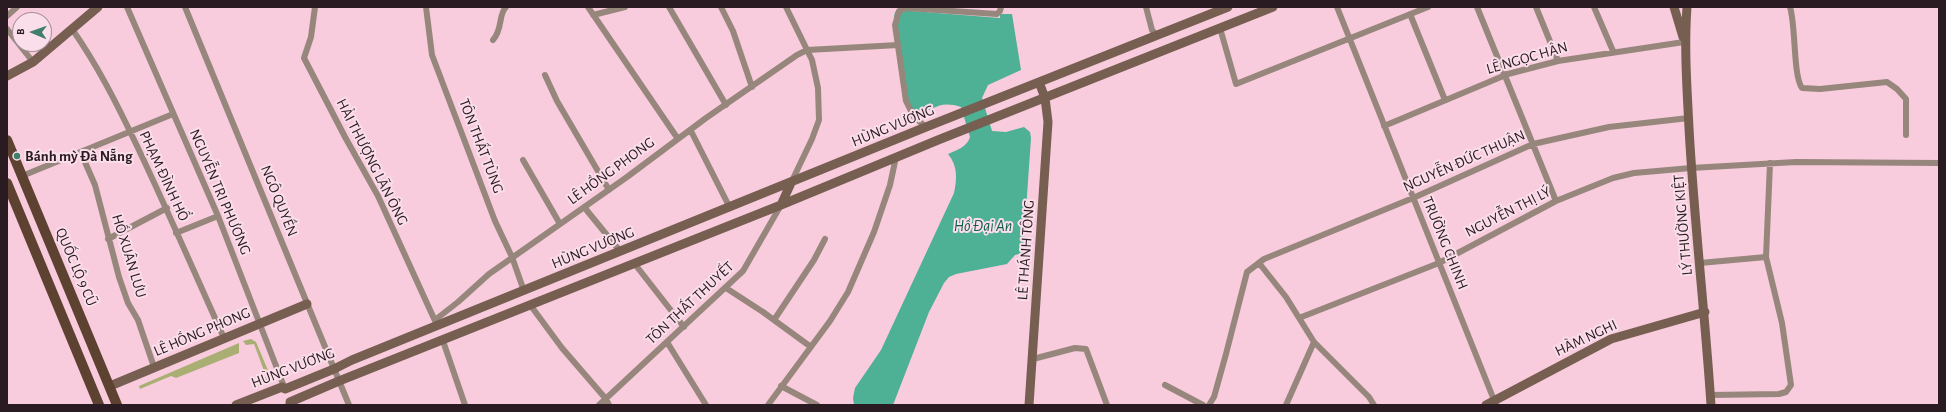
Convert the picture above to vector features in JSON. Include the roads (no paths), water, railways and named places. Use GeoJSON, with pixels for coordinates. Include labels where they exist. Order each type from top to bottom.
{"type":"FeatureCollection","features":[{"type":"Feature","properties":{"kind":"main road"},"geometry":{"type":"LineString","coordinates":[[7,76],[33,62],[98,7]]}},
{"type":"Feature","properties":{"kind":"main road"},"geometry":{"type":"LineString","coordinates":[[1039,82],[1228,7]]}},
{"type":"Feature","properties":{"kind":"main road"},"geometry":{"type":"LineString","coordinates":[[1046,98],[1273,7]]}},
{"type":"Feature","properties":{"kind":"main road","name":"LÝ THƯỜNG KIỆT"},"geometry":{"type":"LineString","coordinates":[[1674,7],[1684,42]]}},
{"type":"Feature","properties":{"kind":"main road","name":"LÝ THƯỜNG KIỆT"},"geometry":{"type":"LineString","coordinates":[[1687,7],[1684,42],[1691,168],[1705,312],[1711,405]]}},
{"type":"Feature","properties":{"kind":"main road"},"geometry":{"type":"LineString","coordinates":[[1214,13],[1220,28]]}},
{"type":"Feature","properties":{"kind":"main road"},"geometry":{"type":"LineString","coordinates":[[1157,36],[1164,51]]}},
{"type":"Feature","properties":{"kind":"main road","name":"HÙNG VƯƠNG"},"geometry":{"type":"LineString","coordinates":[[236,405],[334,370],[352,360],[436,323],[524,291],[730,208],[926,126],[1039,82]]}},
{"type":"Feature","properties":{"kind":"main road","name":"LÊ THÁNH TÔNG"},"geometry":{"type":"LineString","coordinates":[[1029,405],[1034,359],[1048,122],[1046,98],[1039,82]]}},
{"type":"Feature","properties":{"kind":"main road","name":"HÙNG VƯƠNG"},"geometry":{"type":"LineString","coordinates":[[290,404],[340,381],[781,205],[966,128],[1046,98]]}},
{"type":"Feature","properties":{"kind":"main road","name":"QUỐC LỘ 9 CŨ"},"geometry":{"type":"LineString","coordinates":[[7,140],[117,405]]}},
{"type":"Feature","properties":{"kind":"main road","name":"QUỐC LỘ 9 CŨ"},"geometry":{"type":"LineString","coordinates":[[7,183],[99,405]]}},
{"type":"Feature","properties":{"kind":"main road"},"geometry":{"type":"LineString","coordinates":[[781,205],[790,183]]}},
{"type":"Feature","properties":{"kind":"main road"},"geometry":{"type":"LineString","coordinates":[[623,250],[634,264]]}},
{"type":"Feature","properties":{"kind":"main road"},"geometry":{"type":"LineString","coordinates":[[524,291],[530,306]]}},
{"type":"Feature","properties":{"kind":"main road","name":"LÊ HỒNG PHONG"},"geometry":{"type":"LineString","coordinates":[[110,386],[306,304]]}},
{"type":"Feature","properties":{"kind":"main road","name":"HÀM NGHI"},"geometry":{"type":"LineString","coordinates":[[1486,405],[1495,403],[1611,339],[1705,312]]}},
{"type":"Feature","properties":{"kind":"main road"},"geometry":{"type":"LineString","coordinates":[[436,323],[443,341]]}},
{"type":"Feature","properties":{"kind":"main road"},"geometry":{"type":"LineString","coordinates":[[94,392],[110,386]]}},
{"type":"Feature","properties":{"kind":"main road"},"geometry":{"type":"LineString","coordinates":[[284,388],[290,404]]}},
{"type":"Feature","properties":{"kind":"street"},"geometry":{"type":"LineString","coordinates":[[7,16],[17,7]]}},
{"type":"Feature","properties":{"kind":"street","name":"NGUYỄN TRI PHƯƠNG"},"geometry":{"type":"LineString","coordinates":[[128,7],[218,216],[284,388]]}},
{"type":"Feature","properties":{"kind":"street","name":"NGÔ QUYỀN"},"geometry":{"type":"LineString","coordinates":[[185,7],[306,304],[349,405]]}},
{"type":"Feature","properties":{"kind":"street","name":"HẢI THƯỢNG LÃN ÔNG"},"geometry":{"type":"LineString","coordinates":[[315,7],[311,37],[304,58],[378,196],[436,323]]}},
{"type":"Feature","properties":{"kind":"street","name":"TÔN THẤT TÙNG"},"geometry":{"type":"LineString","coordinates":[[426,7],[432,55],[495,221],[512,257],[524,291]]}},
{"type":"Feature","properties":{"kind":"street"},"geometry":{"type":"LineString","coordinates":[[493,40],[499,33],[506,7]]}},
{"type":"Feature","properties":{"kind":"street"},"geometry":{"type":"LineString","coordinates":[[588,7],[678,139]]}},
{"type":"Feature","properties":{"kind":"street"},"geometry":{"type":"LineString","coordinates":[[593,15],[625,7]]}},
{"type":"Feature","properties":{"kind":"street"},"geometry":{"type":"LineString","coordinates":[[669,7],[726,105]]}},
{"type":"Feature","properties":{"kind":"street"},"geometry":{"type":"LineString","coordinates":[[721,7],[733,31],[752,87]]}},
{"type":"Feature","properties":{"kind":"street"},"geometry":{"type":"LineString","coordinates":[[786,7],[812,60],[818,88],[818,120],[812,139],[790,183]]}},
{"type":"Feature","properties":{"kind":"street"},"geometry":{"type":"LineString","coordinates":[[926,126],[914,117],[906,101],[898,45],[896,16],[899,11],[907,8],[997,14],[1001,7]]}},
{"type":"Feature","properties":{"kind":"street"},"geometry":{"type":"LineString","coordinates":[[1146,7],[1152,30],[1157,36]]}},
{"type":"Feature","properties":{"kind":"street","name":"TRƯỜNG CHINH"},"geometry":{"type":"LineString","coordinates":[[1337,7],[1495,403]]}},
{"type":"Feature","properties":{"kind":"street"},"geometry":{"type":"LineString","coordinates":[[1220,28],[1236,84],[1349,40],[1428,7]]}},
{"type":"Feature","properties":{"kind":"street"},"geometry":{"type":"LineString","coordinates":[[1477,7],[1556,201]]}},
{"type":"Feature","properties":{"kind":"street"},"geometry":{"type":"LineString","coordinates":[[1536,7],[1558,61]]}},
{"type":"Feature","properties":{"kind":"street"},"geometry":{"type":"LineString","coordinates":[[1594,7],[1613,51]]}},
{"type":"Feature","properties":{"kind":"street"},"geometry":{"type":"LineString","coordinates":[[1790,7],[1794,24],[1798,79],[1802,88],[1820,89],[1887,82],[1897,88],[1906,99],[1906,135]]}},
{"type":"Feature","properties":{"kind":"street"},"geometry":{"type":"LineString","coordinates":[[1410,14],[1445,100]]}},
{"type":"Feature","properties":{"kind":"street"},"geometry":{"type":"LineString","coordinates":[[7,29],[33,62]]}},
{"type":"Feature","properties":{"kind":"street","name":"PHẠM ĐÌNH HỔ"},"geometry":{"type":"LineString","coordinates":[[72,29],[86,49],[113,96],[167,208],[176,234],[224,338]]}},
{"type":"Feature","properties":{"kind":"street","name":"LÊ NGỌC HÂN"},"geometry":{"type":"LineString","coordinates":[[1384,126],[1504,75],[1558,61],[1613,51],[1684,42]]}},
{"type":"Feature","properties":{"kind":"street"},"geometry":{"type":"LineString","coordinates":[[807,50],[898,45]]}},
{"type":"Feature","properties":{"kind":"street","name":"LÊ HỒNG PHONG"},"geometry":{"type":"LineString","coordinates":[[436,323],[489,274],[512,257],[609,190],[726,105],[807,50]]}},
{"type":"Feature","properties":{"kind":"street"},"geometry":{"type":"LineString","coordinates":[[545,75],[557,101],[609,190]]}},
{"type":"Feature","properties":{"kind":"street"},"geometry":{"type":"LineString","coordinates":[[22,176],[131,133],[173,114]]}},
{"type":"Feature","properties":{"kind":"street","name":"NGUYỄN ĐỨC THUẬN"},"geometry":{"type":"LineString","coordinates":[[1259,263],[1413,198],[1533,144],[1608,127],[1689,118]]}},
{"type":"Feature","properties":{"kind":"street"},"geometry":{"type":"LineString","coordinates":[[690,131],[730,208]]}},
{"type":"Feature","properties":{"kind":"street","name":"HỒ XUÂN LƯU"},"geometry":{"type":"LineString","coordinates":[[81,152],[95,185],[119,277],[128,302],[138,320],[154,367]]}},
{"type":"Feature","properties":{"kind":"street"},"geometry":{"type":"LineString","coordinates":[[768,405],[830,321],[848,292],[874,232],[890,185],[896,157]]}},
{"type":"Feature","properties":{"kind":"street"},"geometry":{"type":"LineString","coordinates":[[523,160],[560,224]]}},
{"type":"Feature","properties":{"kind":"street"},"geometry":{"type":"LineString","coordinates":[[1710,395],[1783,393],[1791,385],[1782,323],[1766,257],[1770,163]]}},
{"type":"Feature","properties":{"kind":"street","name":"NGUYỄN THỊ LÝ"},"geometry":{"type":"LineString","coordinates":[[1299,318],[1439,263],[1556,201],[1612,178],[1634,173],[1770,163],[1939,163]]}},
{"type":"Feature","properties":{"kind":"street","name":"TÔN THẤT THUYẾT"},"geometry":{"type":"LineString","coordinates":[[599,405],[744,271],[781,205]]}},
{"type":"Feature","properties":{"kind":"street"},"geometry":{"type":"LineString","coordinates":[[584,207],[623,250]]}},
{"type":"Feature","properties":{"kind":"street"},"geometry":{"type":"LineString","coordinates":[[108,239],[167,208]]}},
{"type":"Feature","properties":{"kind":"street"},"geometry":{"type":"LineString","coordinates":[[176,234],[218,216]]}},
{"type":"Feature","properties":{"kind":"street"},"geometry":{"type":"LineString","coordinates":[[774,320],[814,260],[825,239]]}},
{"type":"Feature","properties":{"kind":"street"},"geometry":{"type":"LineString","coordinates":[[1700,263],[1766,257]]}},
{"type":"Feature","properties":{"kind":"street"},"geometry":{"type":"LineString","coordinates":[[1209,405],[1214,397],[1247,272],[1259,263],[1286,297],[1314,342],[1369,397],[1374,405]]}},
{"type":"Feature","properties":{"kind":"street"},"geometry":{"type":"LineString","coordinates":[[634,264],[684,327]]}},
{"type":"Feature","properties":{"kind":"street"},"geometry":{"type":"LineString","coordinates":[[726,288],[811,347]]}},
{"type":"Feature","properties":{"kind":"street"},"geometry":{"type":"LineString","coordinates":[[530,306],[562,348],[606,399],[609,405]]}},
{"type":"Feature","properties":{"kind":"street"},"geometry":{"type":"LineString","coordinates":[[443,341],[465,405]]}},
{"type":"Feature","properties":{"kind":"street"},"geometry":{"type":"LineString","coordinates":[[667,342],[706,405]]}},
{"type":"Feature","properties":{"kind":"street"},"geometry":{"type":"LineString","coordinates":[[1286,405],[1314,342]]}},
{"type":"Feature","properties":{"kind":"street"},"geometry":{"type":"LineString","coordinates":[[1034,359],[1075,348],[1086,349],[1107,405]]}},
{"type":"Feature","properties":{"kind":"street"},"geometry":{"type":"LineString","coordinates":[[1165,385],[1203,405]]}},
{"type":"Feature","properties":{"kind":"street"},"geometry":{"type":"LineString","coordinates":[[781,386],[817,405]]}},
{"type":"Feature","properties":{"kind":"water","name":"Hồ Đại An"},"geometry":{"type":"Polygon","coordinates":[[[899,10],[1000,18],[1000,14],[1012,14],[1021,70],[988,85],[982,98],[992,131],[1006,132],[1024,127],[1030,132],[1031,138],[1023,253],[1015,255],[1007,264],[956,274],[949,277],[944,283],[929,312],[893,405],[854,405],[853,398],[855,388],[881,350],[954,193],[956,173],[954,163],[948,154],[964,146],[970,137],[961,107],[953,105],[940,105],[927,111],[915,113],[907,102],[894,17],[895,12],[899,10]]]}},
{"type":"Feature","properties":{"kind":"place","name":"Bánh mỳ Đà Nẵng"},"geometry":{"type":"Point","coordinates":[17,156]}}]}
